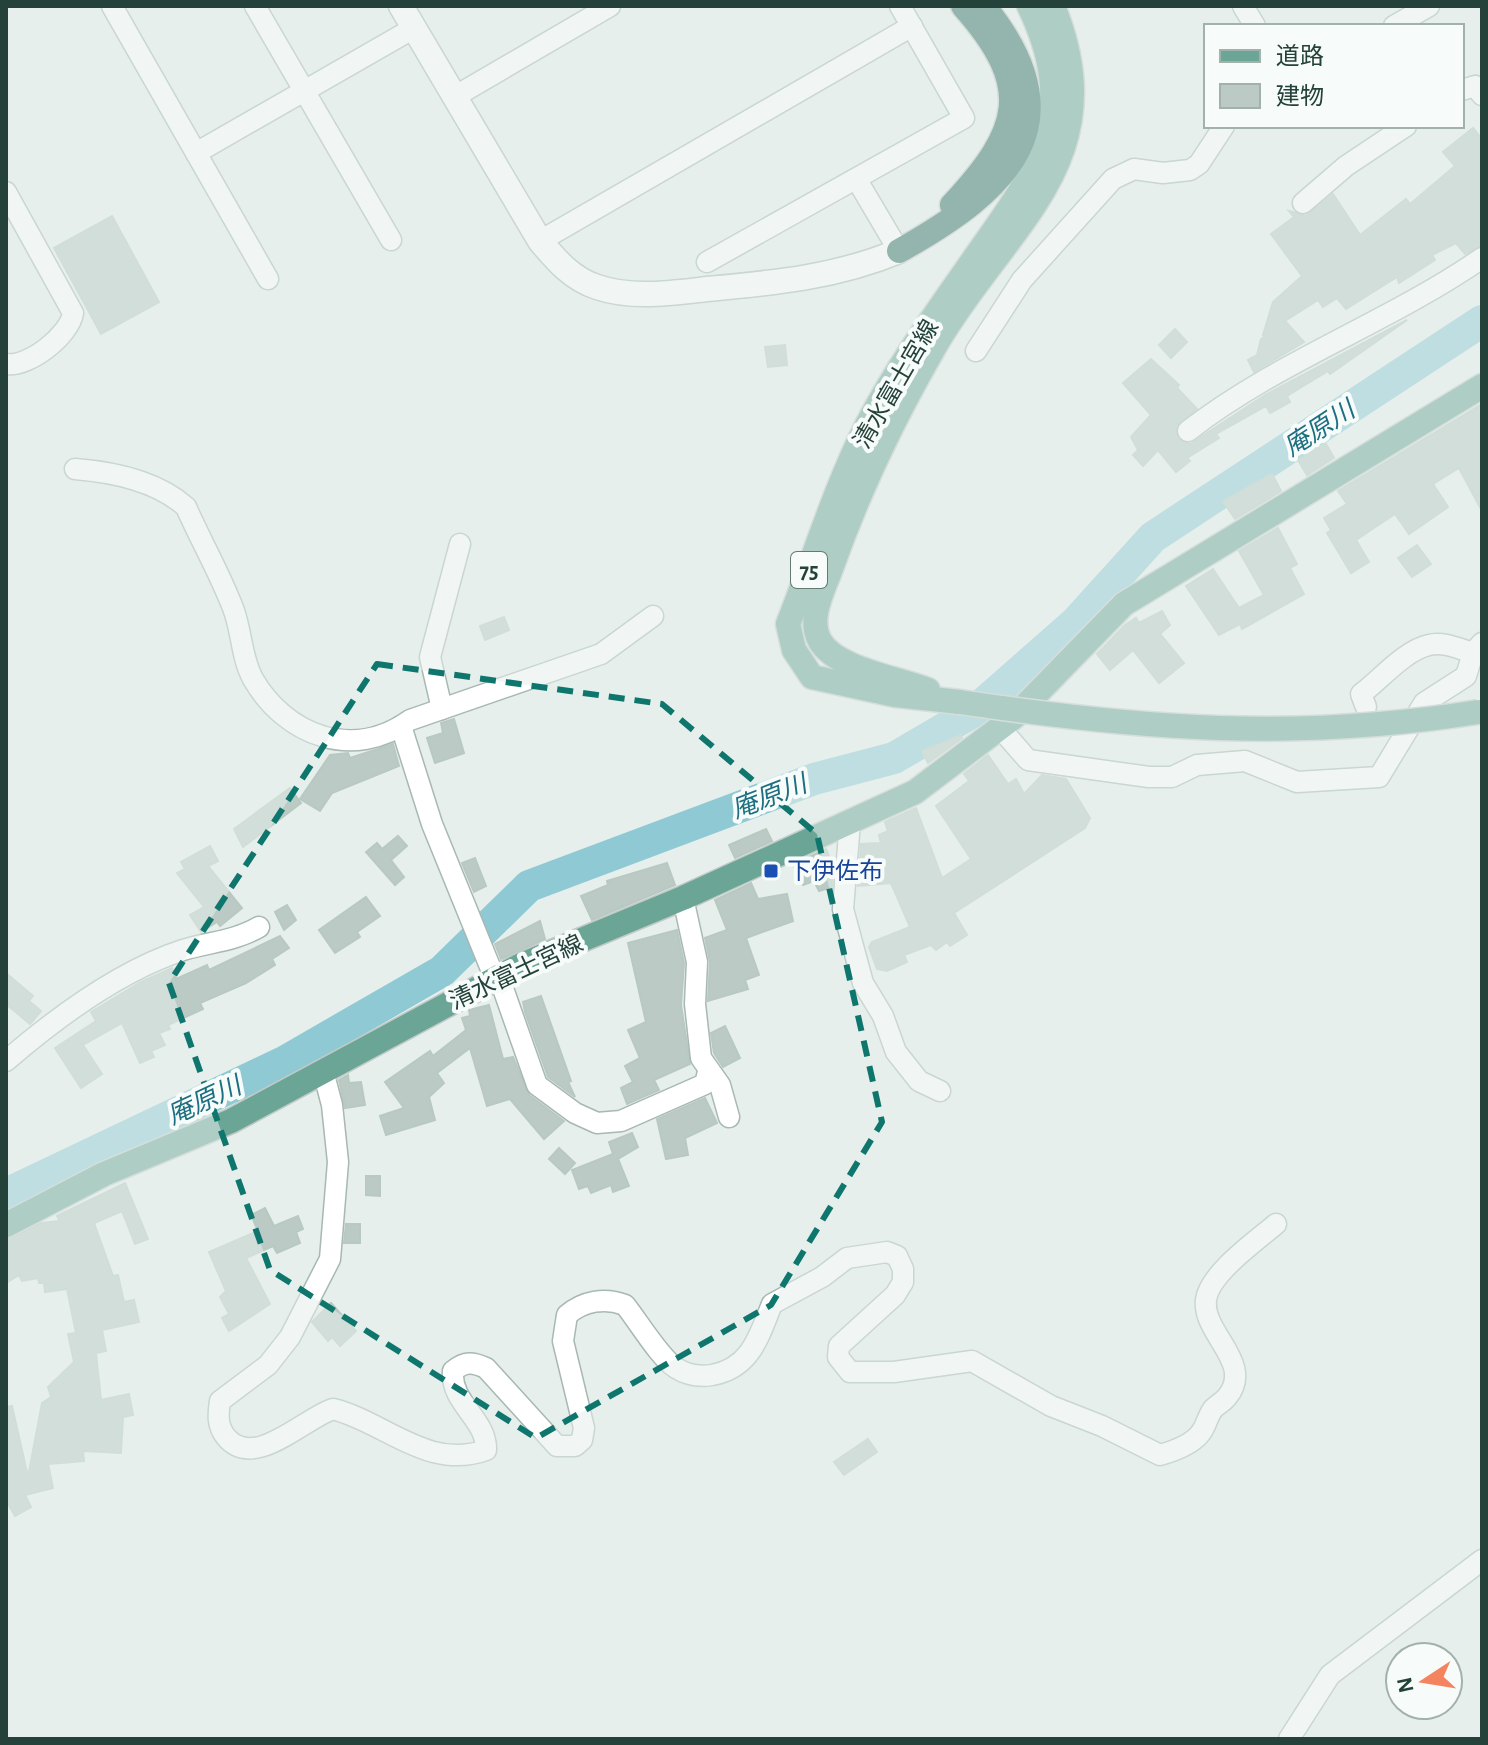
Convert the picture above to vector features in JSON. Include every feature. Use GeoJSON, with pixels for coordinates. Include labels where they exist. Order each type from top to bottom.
{"type":"FeatureCollection","features":[{"type":"Feature","properties":{"kind":"highway"},"geometry":{"type":"LineString","coordinates":[[899,251],[926,231],[988,166],[1011,114],[1007,71],[998,49],[963,6]]}},
{"type":"Feature","properties":{"kind":"highway"},"geometry":{"type":"LineString","coordinates":[[899,251],[976,202],[1008,170],[1019,149],[1028,106],[1022,61],[984,6]]}},
{"type":"Feature","properties":{"kind":"main road","name":"清水富士宮線"},"geometry":{"type":"LineString","coordinates":[[1029,6],[1062,68]]}},
{"type":"Feature","properties":{"kind":"main road","name":"清水富士宮線"},"geometry":{"type":"LineString","coordinates":[[1053,6],[1062,68],[1038,160],[1016,204],[932,334],[867,426],[788,624],[794,650],[812,677],[895,695],[1075,719],[1211,730],[1367,727],[1480,712]]}},
{"type":"Feature","properties":{"kind":"main road","name":"清水富士宮線"},"geometry":{"type":"LineString","coordinates":[[6,1225],[104,1174],[231,1121],[497,978],[683,898],[915,792],[1000,728],[1124,604],[1482,386]]}},
{"type":"Feature","properties":{"kind":"street"},"geometry":{"type":"LineString","coordinates":[[112,6],[268,279]]}},
{"type":"Feature","properties":{"kind":"street"},"geometry":{"type":"LineString","coordinates":[[255,6],[391,240]]}},
{"type":"Feature","properties":{"kind":"street"},"geometry":{"type":"LineString","coordinates":[[401,6],[540,241],[557,262],[595,287],[640,294],[793,281],[856,268],[899,251],[857,180]]}},
{"type":"Feature","properties":{"kind":"street"},"geometry":{"type":"LineString","coordinates":[[454,97],[610,6]]}},
{"type":"Feature","properties":{"kind":"street"},"geometry":{"type":"LineString","coordinates":[[707,262],[964,118],[900,6]]}},
{"type":"Feature","properties":{"kind":"street"},"geometry":{"type":"LineString","coordinates":[[1398,24],[1429,6]]}},
{"type":"Feature","properties":{"kind":"street"},"geometry":{"type":"LineString","coordinates":[[540,241],[912,26]]}},
{"type":"Feature","properties":{"kind":"street"},"geometry":{"type":"LineString","coordinates":[[196,153],[414,28]]}},
{"type":"Feature","properties":{"kind":"street"},"geometry":{"type":"LineString","coordinates":[[1464,89],[1475,86],[1482,95]]}},
{"type":"Feature","properties":{"kind":"street"},"geometry":{"type":"LineString","coordinates":[[976,351],[1022,280],[1113,179],[1134,169],[1163,173],[1190,170],[1199,164],[1223,128]]}},
{"type":"Feature","properties":{"kind":"street"},"geometry":{"type":"LineString","coordinates":[[1303,203],[1346,166],[1403,128]]}},
{"type":"Feature","properties":{"kind":"street"},"geometry":{"type":"LineString","coordinates":[[6,192],[73,313],[72,324],[65,333],[21,364],[6,364]]}},
{"type":"Feature","properties":{"kind":"street"},"geometry":{"type":"LineString","coordinates":[[1188,431],[1227,401],[1386,316],[1482,258]]}},
{"type":"Feature","properties":{"kind":"street"},"geometry":{"type":"LineString","coordinates":[[75,469],[96,470],[156,487],[186,507],[234,610],[252,677],[285,720],[305,732],[330,738],[357,739],[401,726],[601,654],[653,616]]}},
{"type":"Feature","properties":{"kind":"street"},"geometry":{"type":"LineString","coordinates":[[442,709],[430,657],[460,544]]}},
{"type":"Feature","properties":{"kind":"street"},"geometry":{"type":"LineString","coordinates":[[1000,728],[1028,760],[1149,777],[1172,777],[1197,765],[1245,761],[1297,782],[1379,777],[1424,703],[1466,676],[1478,648],[1430,644],[1418,649],[1361,694],[1366,707]]}},
{"type":"Feature","properties":{"kind":"street"},"geometry":{"type":"LineString","coordinates":[[401,726],[432,824],[497,978],[537,1085],[575,1113],[597,1123],[621,1121],[684,1095],[705,1084],[708,1072]]}},
{"type":"Feature","properties":{"kind":"street"},"geometry":{"type":"LineString","coordinates":[[850,822],[843,909],[863,983],[883,1016],[896,1052],[919,1081],[940,1091]]}},
{"type":"Feature","properties":{"kind":"street"},"geometry":{"type":"LineString","coordinates":[[683,898],[697,962],[698,1041],[708,1072],[720,1085],[729,1117]]}},
{"type":"Feature","properties":{"kind":"street"},"geometry":{"type":"LineString","coordinates":[[6,1061],[126,975],[183,950],[242,937],[259,927]]}},
{"type":"Feature","properties":{"kind":"street"},"geometry":{"type":"LineString","coordinates":[[323,1071],[332,1105],[338,1162],[330,1259],[290,1337],[268,1365],[220,1401],[218,1416],[221,1431],[230,1442],[243,1449],[254,1450],[271,1443],[333,1409],[424,1451],[473,1455],[486,1450],[487,1437],[452,1382],[453,1371],[462,1363],[474,1363],[486,1368],[557,1446],[575,1446],[582,1440],[584,1428],[563,1341],[567,1315],[575,1308],[613,1300],[625,1305],[674,1367],[693,1375],[707,1376],[738,1366],[747,1357],[756,1346],[772,1304],[822,1277],[847,1258],[887,1252],[897,1256],[903,1269],[903,1282],[895,1295],[839,1346],[838,1357],[850,1372],[894,1372],[972,1361],[1051,1406],[1102,1426],[1160,1455],[1190,1443],[1200,1435],[1213,1410],[1229,1396],[1234,1368],[1231,1356],[1206,1313],[1206,1300],[1216,1278],[1276,1224]]}},
{"type":"Feature","properties":{"kind":"street"},"geometry":{"type":"LineString","coordinates":[[1289,1739],[1330,1675],[1482,1560]]}},
{"type":"Feature","properties":{"kind":"highlighted area"},"geometry":{"type":"Polygon","coordinates":[[[377,664],[662,704],[817,834],[882,1122],[771,1305],[536,1438],[270,1270],[169,983],[377,664]]]}},
{"type":"Feature","properties":{"kind":"building"},"geometry":{"type":"Polygon","coordinates":[[[1473,128],[1482,139],[1482,245],[1465,254],[1456,243],[1432,255],[1435,260],[1399,283],[1397,277],[1346,309],[1337,298],[1323,307],[1318,300],[1285,321],[1304,342],[1254,372],[1248,360],[1257,355],[1261,339],[1268,334],[1263,335],[1273,302],[1302,276],[1271,234],[1294,217],[1289,211],[1306,216],[1333,194],[1360,235],[1406,199],[1410,204],[1455,166],[1443,152],[1473,128]]]}},
{"type":"Feature","properties":{"kind":"building"},"geometry":{"type":"Polygon","coordinates":[[[112,216],[159,302],[101,334],[54,248],[112,216]]]}},
{"type":"Feature","properties":{"kind":"building"},"geometry":{"type":"Polygon","coordinates":[[[1407,320],[1330,374],[1328,371],[1287,396],[1290,402],[1270,413],[1266,406],[1216,434],[1219,438],[1187,458],[1190,461],[1176,472],[1158,450],[1143,466],[1133,455],[1138,450],[1131,437],[1151,415],[1123,383],[1151,359],[1179,385],[1177,388],[1197,409],[1176,426],[1178,439],[1190,444],[1265,395],[1407,320]]]}},
{"type":"Feature","properties":{"kind":"building"},"geometry":{"type":"Polygon","coordinates":[[[1175,329],[1187,342],[1171,358],[1159,345],[1175,329]]]}},
{"type":"Feature","properties":{"kind":"building"},"geometry":{"type":"Polygon","coordinates":[[[785,345],[787,365],[768,367],[765,347],[785,345]]]}},
{"type":"Feature","properties":{"kind":"building"},"geometry":{"type":"Polygon","coordinates":[[[1482,404],[1482,511],[1459,468],[1433,484],[1448,507],[1409,534],[1395,514],[1356,540],[1369,562],[1351,573],[1327,533],[1331,530],[1324,518],[1347,504],[1338,491],[1482,404]]]}},
{"type":"Feature","properties":{"kind":"building"},"geometry":{"type":"Polygon","coordinates":[[[1326,444],[1334,458],[1307,475],[1298,460],[1326,444]]]}},
{"type":"Feature","properties":{"kind":"building"},"geometry":{"type":"Polygon","coordinates":[[[1272,474],[1281,491],[1235,519],[1223,501],[1272,474]]]}},
{"type":"Feature","properties":{"kind":"building"},"geometry":{"type":"Polygon","coordinates":[[[1278,528],[1297,564],[1290,568],[1304,594],[1242,629],[1240,624],[1219,635],[1186,586],[1213,569],[1239,608],[1264,595],[1239,551],[1278,528]]]}},
{"type":"Feature","properties":{"kind":"building"},"geometry":{"type":"Polygon","coordinates":[[[1417,545],[1431,564],[1412,577],[1398,558],[1417,545]]]}},
{"type":"Feature","properties":{"kind":"building"},"geometry":{"type":"Polygon","coordinates":[[[1162,611],[1170,625],[1160,634],[1184,663],[1159,683],[1133,650],[1110,670],[1097,654],[1125,625],[1136,618],[1139,623],[1162,611]]]}},
{"type":"Feature","properties":{"kind":"building"},"geometry":{"type":"Polygon","coordinates":[[[504,617],[509,630],[485,640],[480,626],[504,617]]]}},
{"type":"Feature","properties":{"kind":"building"},"geometry":{"type":"Polygon","coordinates":[[[454,719],[464,753],[435,763],[427,738],[443,733],[441,723],[454,719]]]}},
{"type":"Feature","properties":{"kind":"building"},"geometry":{"type":"Polygon","coordinates":[[[961,735],[962,738],[928,763],[922,751],[961,735]]]}},
{"type":"Feature","properties":{"kind":"building"},"geometry":{"type":"Polygon","coordinates":[[[393,744],[399,766],[332,793],[320,811],[300,799],[330,755],[348,753],[350,758],[393,744]]]}},
{"type":"Feature","properties":{"kind":"building"},"geometry":{"type":"Polygon","coordinates":[[[988,755],[1008,784],[1016,779],[1024,794],[1042,775],[1066,779],[1090,818],[1085,828],[954,913],[967,935],[950,946],[947,942],[936,950],[931,945],[904,955],[907,962],[887,971],[877,969],[869,947],[872,942],[910,927],[891,883],[858,886],[861,844],[881,843],[879,835],[888,831],[885,822],[916,808],[942,878],[971,859],[936,806],[969,781],[964,774],[988,755]]]}},
{"type":"Feature","properties":{"kind":"building"},"geometry":{"type":"Polygon","coordinates":[[[290,788],[301,803],[243,847],[234,829],[290,788]]]}},
{"type":"Feature","properties":{"kind":"building"},"geometry":{"type":"Polygon","coordinates":[[[766,829],[772,841],[735,858],[729,845],[766,829]]]}},
{"type":"Feature","properties":{"kind":"building"},"geometry":{"type":"Polygon","coordinates":[[[398,836],[407,846],[391,860],[404,877],[395,885],[366,852],[377,843],[382,849],[398,836]]]}},
{"type":"Feature","properties":{"kind":"building"},"geometry":{"type":"Polygon","coordinates":[[[210,846],[218,861],[208,866],[242,908],[220,926],[217,922],[201,932],[190,915],[204,907],[177,873],[185,869],[181,862],[210,846]]]}},
{"type":"Feature","properties":{"kind":"building"},"geometry":{"type":"Polygon","coordinates":[[[826,849],[833,866],[832,887],[819,891],[814,881],[803,885],[793,864],[826,849]]]}},
{"type":"Feature","properties":{"kind":"building"},"geometry":{"type":"Polygon","coordinates":[[[475,858],[486,886],[474,892],[462,863],[475,858]]]}},
{"type":"Feature","properties":{"kind":"building"},"geometry":{"type":"Polygon","coordinates":[[[667,863],[675,885],[592,920],[581,896],[608,885],[607,881],[667,863]]]}},
{"type":"Feature","properties":{"kind":"building"},"geometry":{"type":"Polygon","coordinates":[[[751,883],[758,899],[787,894],[793,921],[746,938],[759,975],[745,980],[748,989],[708,1001],[710,962],[705,938],[727,930],[715,900],[751,883]]]}},
{"type":"Feature","properties":{"kind":"building"},"geometry":{"type":"Polygon","coordinates":[[[366,897],[380,916],[357,932],[360,937],[335,953],[319,930],[366,897]]]}},
{"type":"Feature","properties":{"kind":"building"},"geometry":{"type":"Polygon","coordinates":[[[287,905],[296,920],[284,930],[275,912],[287,905]]]}},
{"type":"Feature","properties":{"kind":"building"},"geometry":{"type":"Polygon","coordinates":[[[540,921],[545,939],[501,959],[495,944],[540,921]]]}},
{"type":"Feature","properties":{"kind":"building"},"geometry":{"type":"Polygon","coordinates":[[[677,930],[684,963],[681,1005],[690,1064],[654,1080],[659,1090],[627,1104],[621,1088],[633,1082],[625,1066],[640,1058],[628,1030],[646,1022],[628,943],[677,930]]]}},
{"type":"Feature","properties":{"kind":"building"},"geometry":{"type":"Polygon","coordinates":[[[280,936],[289,948],[272,959],[275,965],[246,983],[200,1003],[203,1009],[168,1025],[170,1029],[159,1033],[165,1045],[151,1051],[154,1057],[140,1063],[122,1023],[83,1045],[102,1074],[81,1088],[55,1048],[96,1021],[91,1012],[141,982],[172,968],[176,979],[207,965],[209,970],[280,936]]]}},
{"type":"Feature","properties":{"kind":"building"},"geometry":{"type":"Polygon","coordinates":[[[6,973],[33,996],[29,1001],[41,1011],[30,1024],[6,1004],[6,973]]]}},
{"type":"Feature","properties":{"kind":"building"},"geometry":{"type":"Polygon","coordinates":[[[541,996],[575,1097],[548,1077],[525,1012],[523,1002],[541,996]]]}},
{"type":"Feature","properties":{"kind":"building"},"geometry":{"type":"Polygon","coordinates":[[[489,1005],[503,1059],[513,1057],[529,1095],[564,1121],[544,1139],[510,1099],[487,1106],[470,1048],[437,1073],[444,1083],[429,1097],[435,1120],[386,1135],[380,1116],[404,1108],[385,1082],[430,1051],[433,1056],[466,1030],[462,1018],[470,1016],[469,1010],[489,1005]]]}},
{"type":"Feature","properties":{"kind":"building"},"geometry":{"type":"Polygon","coordinates":[[[725,1026],[740,1058],[723,1067],[714,1053],[711,1033],[725,1026]]]}},
{"type":"Feature","properties":{"kind":"building"},"geometry":{"type":"Polygon","coordinates":[[[348,1075],[349,1083],[361,1082],[365,1105],[345,1108],[339,1080],[348,1075]]]}},
{"type":"Feature","properties":{"kind":"building"},"geometry":{"type":"Polygon","coordinates":[[[705,1098],[717,1123],[685,1138],[688,1155],[666,1159],[657,1119],[705,1098]]]}},
{"type":"Feature","properties":{"kind":"building"},"geometry":{"type":"Polygon","coordinates":[[[632,1133],[638,1147],[618,1159],[629,1186],[613,1192],[611,1185],[591,1193],[588,1186],[579,1189],[572,1170],[613,1154],[609,1142],[632,1133]]]}},
{"type":"Feature","properties":{"kind":"building"},"geometry":{"type":"Polygon","coordinates":[[[559,1148],[575,1163],[565,1174],[549,1159],[559,1148]]]}},
{"type":"Feature","properties":{"kind":"building"},"geometry":{"type":"Polygon","coordinates":[[[366,1176],[380,1176],[380,1196],[366,1195],[366,1176]]]}},
{"type":"Feature","properties":{"kind":"building"},"geometry":{"type":"Polygon","coordinates":[[[125,1183],[148,1239],[135,1244],[122,1211],[94,1223],[113,1276],[118,1275],[124,1302],[134,1300],[139,1322],[102,1330],[106,1351],[96,1353],[101,1400],[129,1394],[133,1415],[123,1417],[121,1453],[83,1451],[84,1461],[48,1464],[53,1488],[25,1495],[31,1507],[15,1516],[6,1500],[6,1407],[12,1406],[28,1477],[42,1403],[51,1397],[48,1387],[74,1362],[68,1334],[76,1333],[67,1289],[45,1292],[44,1283],[39,1283],[38,1278],[22,1281],[19,1275],[6,1283],[6,1240],[41,1223],[60,1221],[57,1216],[125,1183]]]}},
{"type":"Feature","properties":{"kind":"building"},"geometry":{"type":"Polygon","coordinates":[[[265,1208],[274,1226],[298,1216],[303,1229],[296,1232],[300,1243],[277,1253],[273,1246],[246,1258],[270,1304],[229,1331],[222,1318],[229,1314],[220,1297],[226,1291],[209,1252],[258,1231],[251,1215],[265,1208]]]}},
{"type":"Feature","properties":{"kind":"building"},"geometry":{"type":"Polygon","coordinates":[[[346,1224],[360,1224],[360,1243],[344,1243],[346,1224]]]}},
{"type":"Feature","properties":{"kind":"building"},"geometry":{"type":"Polygon","coordinates":[[[331,1303],[356,1331],[340,1346],[332,1337],[328,1341],[312,1322],[331,1303]]]}},
{"type":"Feature","properties":{"kind":"building"},"geometry":{"type":"Polygon","coordinates":[[[868,1439],[877,1452],[844,1475],[834,1462],[868,1439]]]}},
{"type":"Feature","properties":{"kind":"waterway","name":"庵原川"},"geometry":{"type":"LineString","coordinates":[[6,1194],[284,1062],[442,971],[529,886],[814,779],[894,758],[976,710],[1076,622],[1153,537],[1482,321]]}},
{"type":"Feature","properties":{"kind":"place","name":"下伊佐布"},"geometry":{"type":"Point","coordinates":[771,871]}}]}
